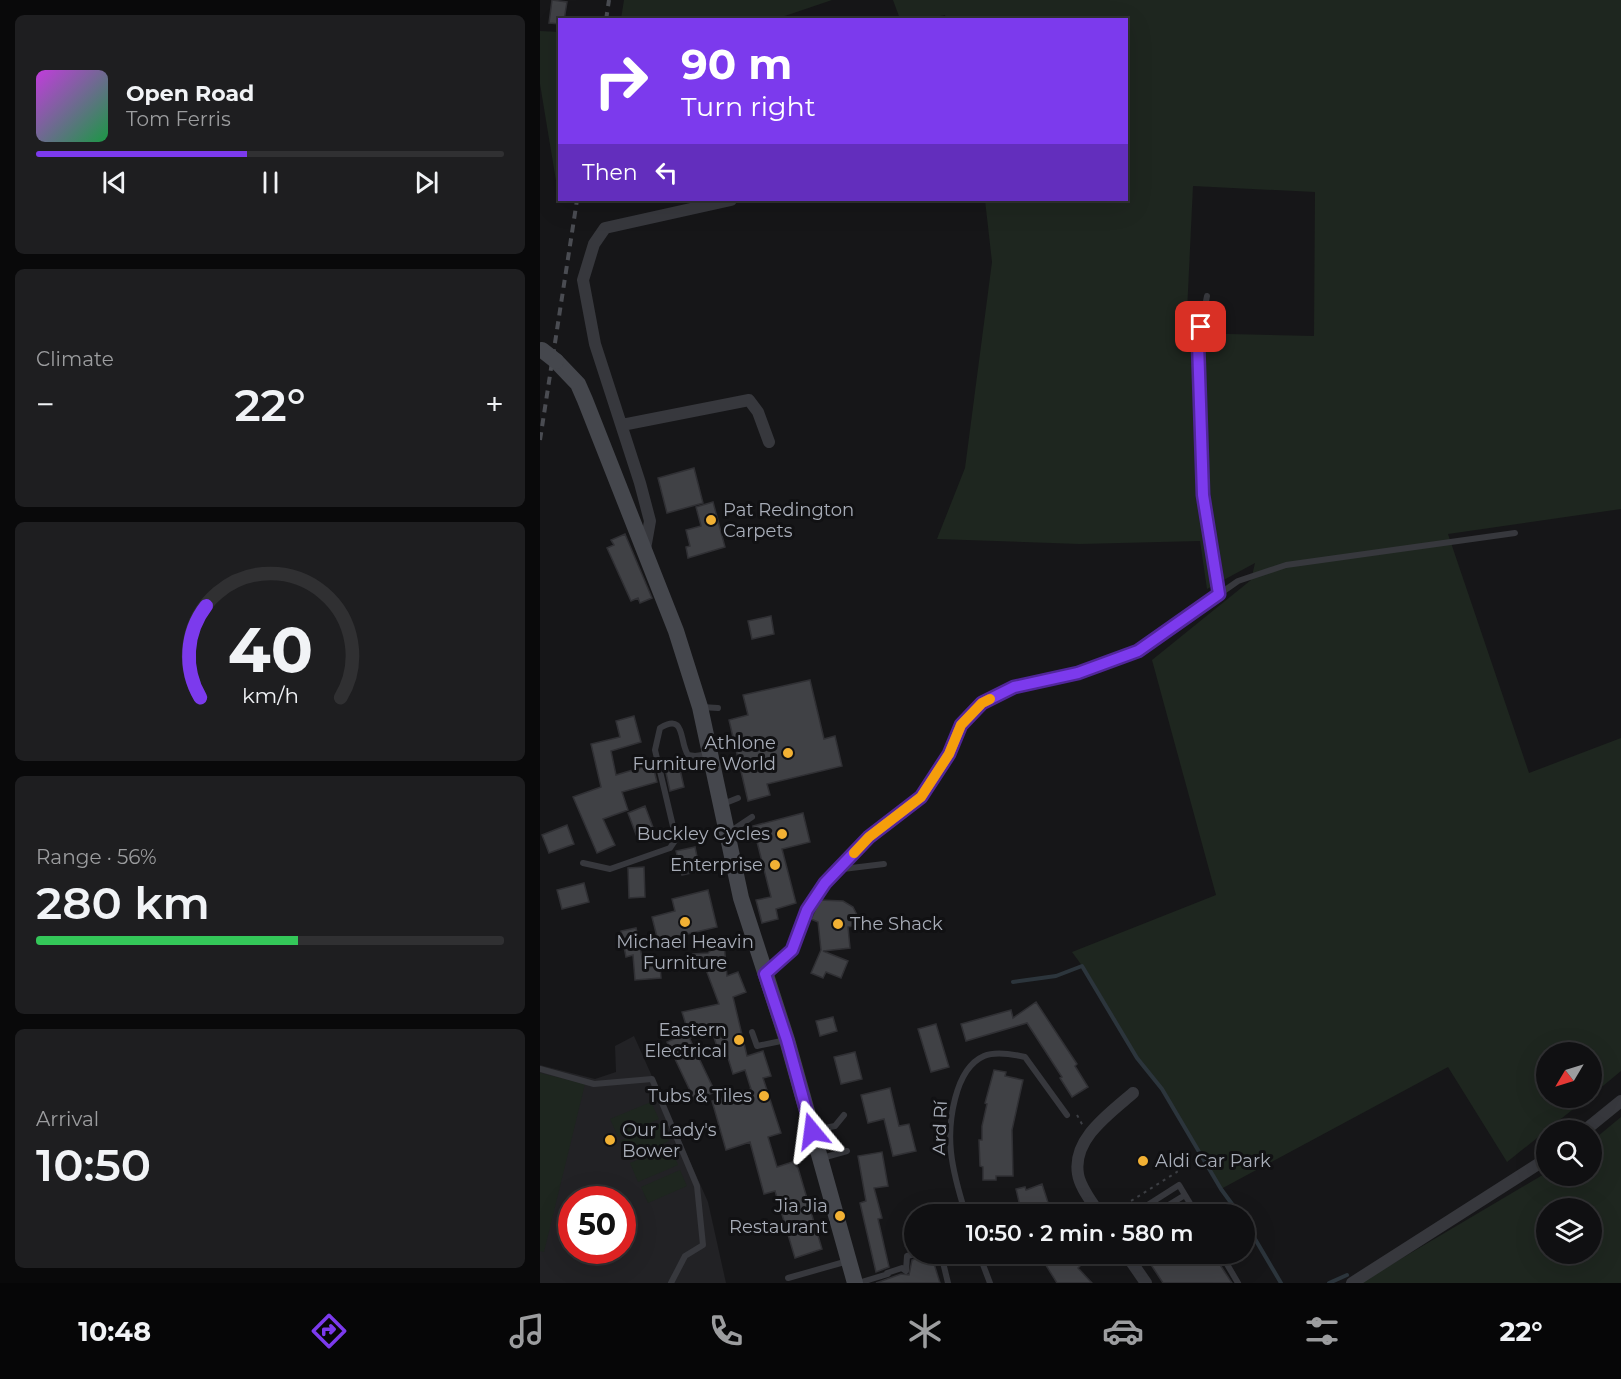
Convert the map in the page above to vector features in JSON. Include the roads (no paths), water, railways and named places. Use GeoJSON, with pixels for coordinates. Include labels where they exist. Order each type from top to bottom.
{"type":"FeatureCollection","features":[{"type":"Feature","properties":{"kind":"main road"},"geometry":{"type":"LineString","coordinates":[[541,349],[578,384],[676,631],[700,707],[710,754],[730,801],[728,833],[745,926],[787,1040],[848,1261],[857,1283]]}},
{"type":"Feature","properties":{"kind":"street"},"geometry":{"type":"LineString","coordinates":[[645,549],[650,520],[595,344],[583,280],[594,244],[605,228],[726,201]]}},
{"type":"Feature","properties":{"kind":"street"},"geometry":{"type":"LineString","coordinates":[[622,425],[749,400],[758,412],[769,442]]}},
{"type":"Feature","properties":{"kind":"street"},"geometry":{"type":"LineString","coordinates":[[1099,1204],[1078,1176],[1078,1159],[1083,1145],[1096,1126],[1133,1093]]}},
{"type":"Feature","properties":{"kind":"street"},"geometry":{"type":"LineString","coordinates":[[1598,1120],[1621,1101]]}},
{"type":"Feature","properties":{"kind":"street"},"geometry":{"type":"LineString","coordinates":[[1352,1283],[1536,1165]]}},
{"type":"Feature","properties":{"kind":"street"},"geometry":{"type":"LineString","coordinates":[[1133,1264],[1146,1283]]}},
{"type":"Feature","properties":{"kind":"lane"},"geometry":{"type":"LineString","coordinates":[[1207,296],[1198,343],[1203,495],[1219,594]]}},
{"type":"Feature","properties":{"kind":"lane"},"geometry":{"type":"LineString","coordinates":[[766,978],[792,950],[807,910],[825,883],[869,837],[921,797],[949,754],[961,725],[982,703],[1014,687],[1078,673],[1138,651],[1238,581],[1286,565],[1515,533]]}},
{"type":"Feature","properties":{"kind":"lane"},"geometry":{"type":"LineString","coordinates":[[700,707],[718,708]]}},
{"type":"Feature","properties":{"kind":"lane"},"geometry":{"type":"LineString","coordinates":[[583,863],[610,869],[670,848],[676,839],[655,750],[660,728],[672,723],[677,725],[682,730],[684,749],[688,754],[694,756],[710,754]]}},
{"type":"Feature","properties":{"kind":"lane"},"geometry":{"type":"LineString","coordinates":[[728,833],[752,817]]}},
{"type":"Feature","properties":{"kind":"lane"},"geometry":{"type":"LineString","coordinates":[[825,883],[843,869],[884,864]]}},
{"type":"Feature","properties":{"kind":"lane"},"geometry":{"type":"LineString","coordinates":[[752,1032],[757,1046],[787,1040]]}},
{"type":"Feature","properties":{"kind":"lane","name":"Ard Rí"},"geometry":{"type":"LineString","coordinates":[[963,1204],[951,1152],[954,1104],[959,1085],[968,1068],[984,1056],[1006,1053],[1025,1057],[1067,1114]]}},
{"type":"Feature","properties":{"kind":"lane"},"geometry":{"type":"LineString","coordinates":[[540,1069],[594,1084],[652,1079],[697,1186],[704,1245],[685,1256],[670,1283]]}},
{"type":"Feature","properties":{"kind":"lane"},"geometry":{"type":"LineString","coordinates":[[812,1131],[835,1126],[844,1115]]}},
{"type":"Feature","properties":{"kind":"lane"},"geometry":{"type":"LineString","coordinates":[[819,1158],[847,1151]]}},
{"type":"Feature","properties":{"kind":"lane"},"geometry":{"type":"LineString","coordinates":[[1149,1204],[1179,1185],[1190,1204]]}},
{"type":"Feature","properties":{"kind":"lane"},"geometry":{"type":"LineString","coordinates":[[1170,1204],[1185,1195]]}},
{"type":"Feature","properties":{"kind":"lane"},"geometry":{"type":"LineString","coordinates":[[788,1278],[848,1261]]}},
{"type":"Feature","properties":{"kind":"lane"},"geometry":{"type":"LineString","coordinates":[[857,1283],[902,1268],[906,1271],[906,1264]]}},
{"type":"Feature","properties":{"kind":"lane"},"geometry":{"type":"LineString","coordinates":[[943,1264],[948,1283]]}},
{"type":"Feature","properties":{"kind":"lane"},"geometry":{"type":"LineString","coordinates":[[983,1264],[990,1283]]}},
{"type":"Feature","properties":{"kind":"lane"},"geometry":{"type":"LineString","coordinates":[[1227,1264],[1238,1283]]}},
{"type":"Feature","properties":{"kind":"waterway"},"geometry":{"type":"LineString","coordinates":[[1013,982],[1056,976],[1082,966],[1137,1058],[1162,1089],[1232,1204]]}},
{"type":"Feature","properties":{"kind":"waterway"},"geometry":{"type":"LineString","coordinates":[[1255,1239],[1281,1283]]}},
{"type":"Feature","properties":{"kind":"waterway"},"geometry":{"type":"LineString","coordinates":[[1329,1283],[1347,1275]]}},
{"type":"Feature","properties":{"kind":"railway"},"geometry":{"type":"LineString","coordinates":[[606,18],[609,0]]}},
{"type":"Feature","properties":{"kind":"railway"},"geometry":{"type":"LineString","coordinates":[[540,440],[577,201]]}},
{"type":"Feature","properties":{"kind":"place","name":"Pat Redington Carpets"},"geometry":{"type":"Point","coordinates":[711,520]}},
{"type":"Feature","properties":{"kind":"place","name":"Athlone Furniture World"},"geometry":{"type":"Point","coordinates":[788,753]}},
{"type":"Feature","properties":{"kind":"place","name":"Buckley Cycles"},"geometry":{"type":"Point","coordinates":[782,834]}},
{"type":"Feature","properties":{"kind":"place","name":"Enterprise"},"geometry":{"type":"Point","coordinates":[775,865]}},
{"type":"Feature","properties":{"kind":"place","name":"Michael Heavin Furniture"},"geometry":{"type":"Point","coordinates":[685,922]}},
{"type":"Feature","properties":{"kind":"place","name":"The Shack"},"geometry":{"type":"Point","coordinates":[838,924]}},
{"type":"Feature","properties":{"kind":"place","name":"Eastern Electrical"},"geometry":{"type":"Point","coordinates":[739,1040]}},
{"type":"Feature","properties":{"kind":"place","name":"Tubs & Tiles"},"geometry":{"type":"Point","coordinates":[764,1096]}},
{"type":"Feature","properties":{"kind":"place","name":"Our Lady's Bower"},"geometry":{"type":"Point","coordinates":[610,1140]}},
{"type":"Feature","properties":{"kind":"place","name":"Aldi Car Park"},"geometry":{"type":"Point","coordinates":[1143,1161]}},
{"type":"Feature","properties":{"kind":"place","name":"Jia Jia Restaurant"},"geometry":{"type":"Point","coordinates":[840,1216]}}]}
